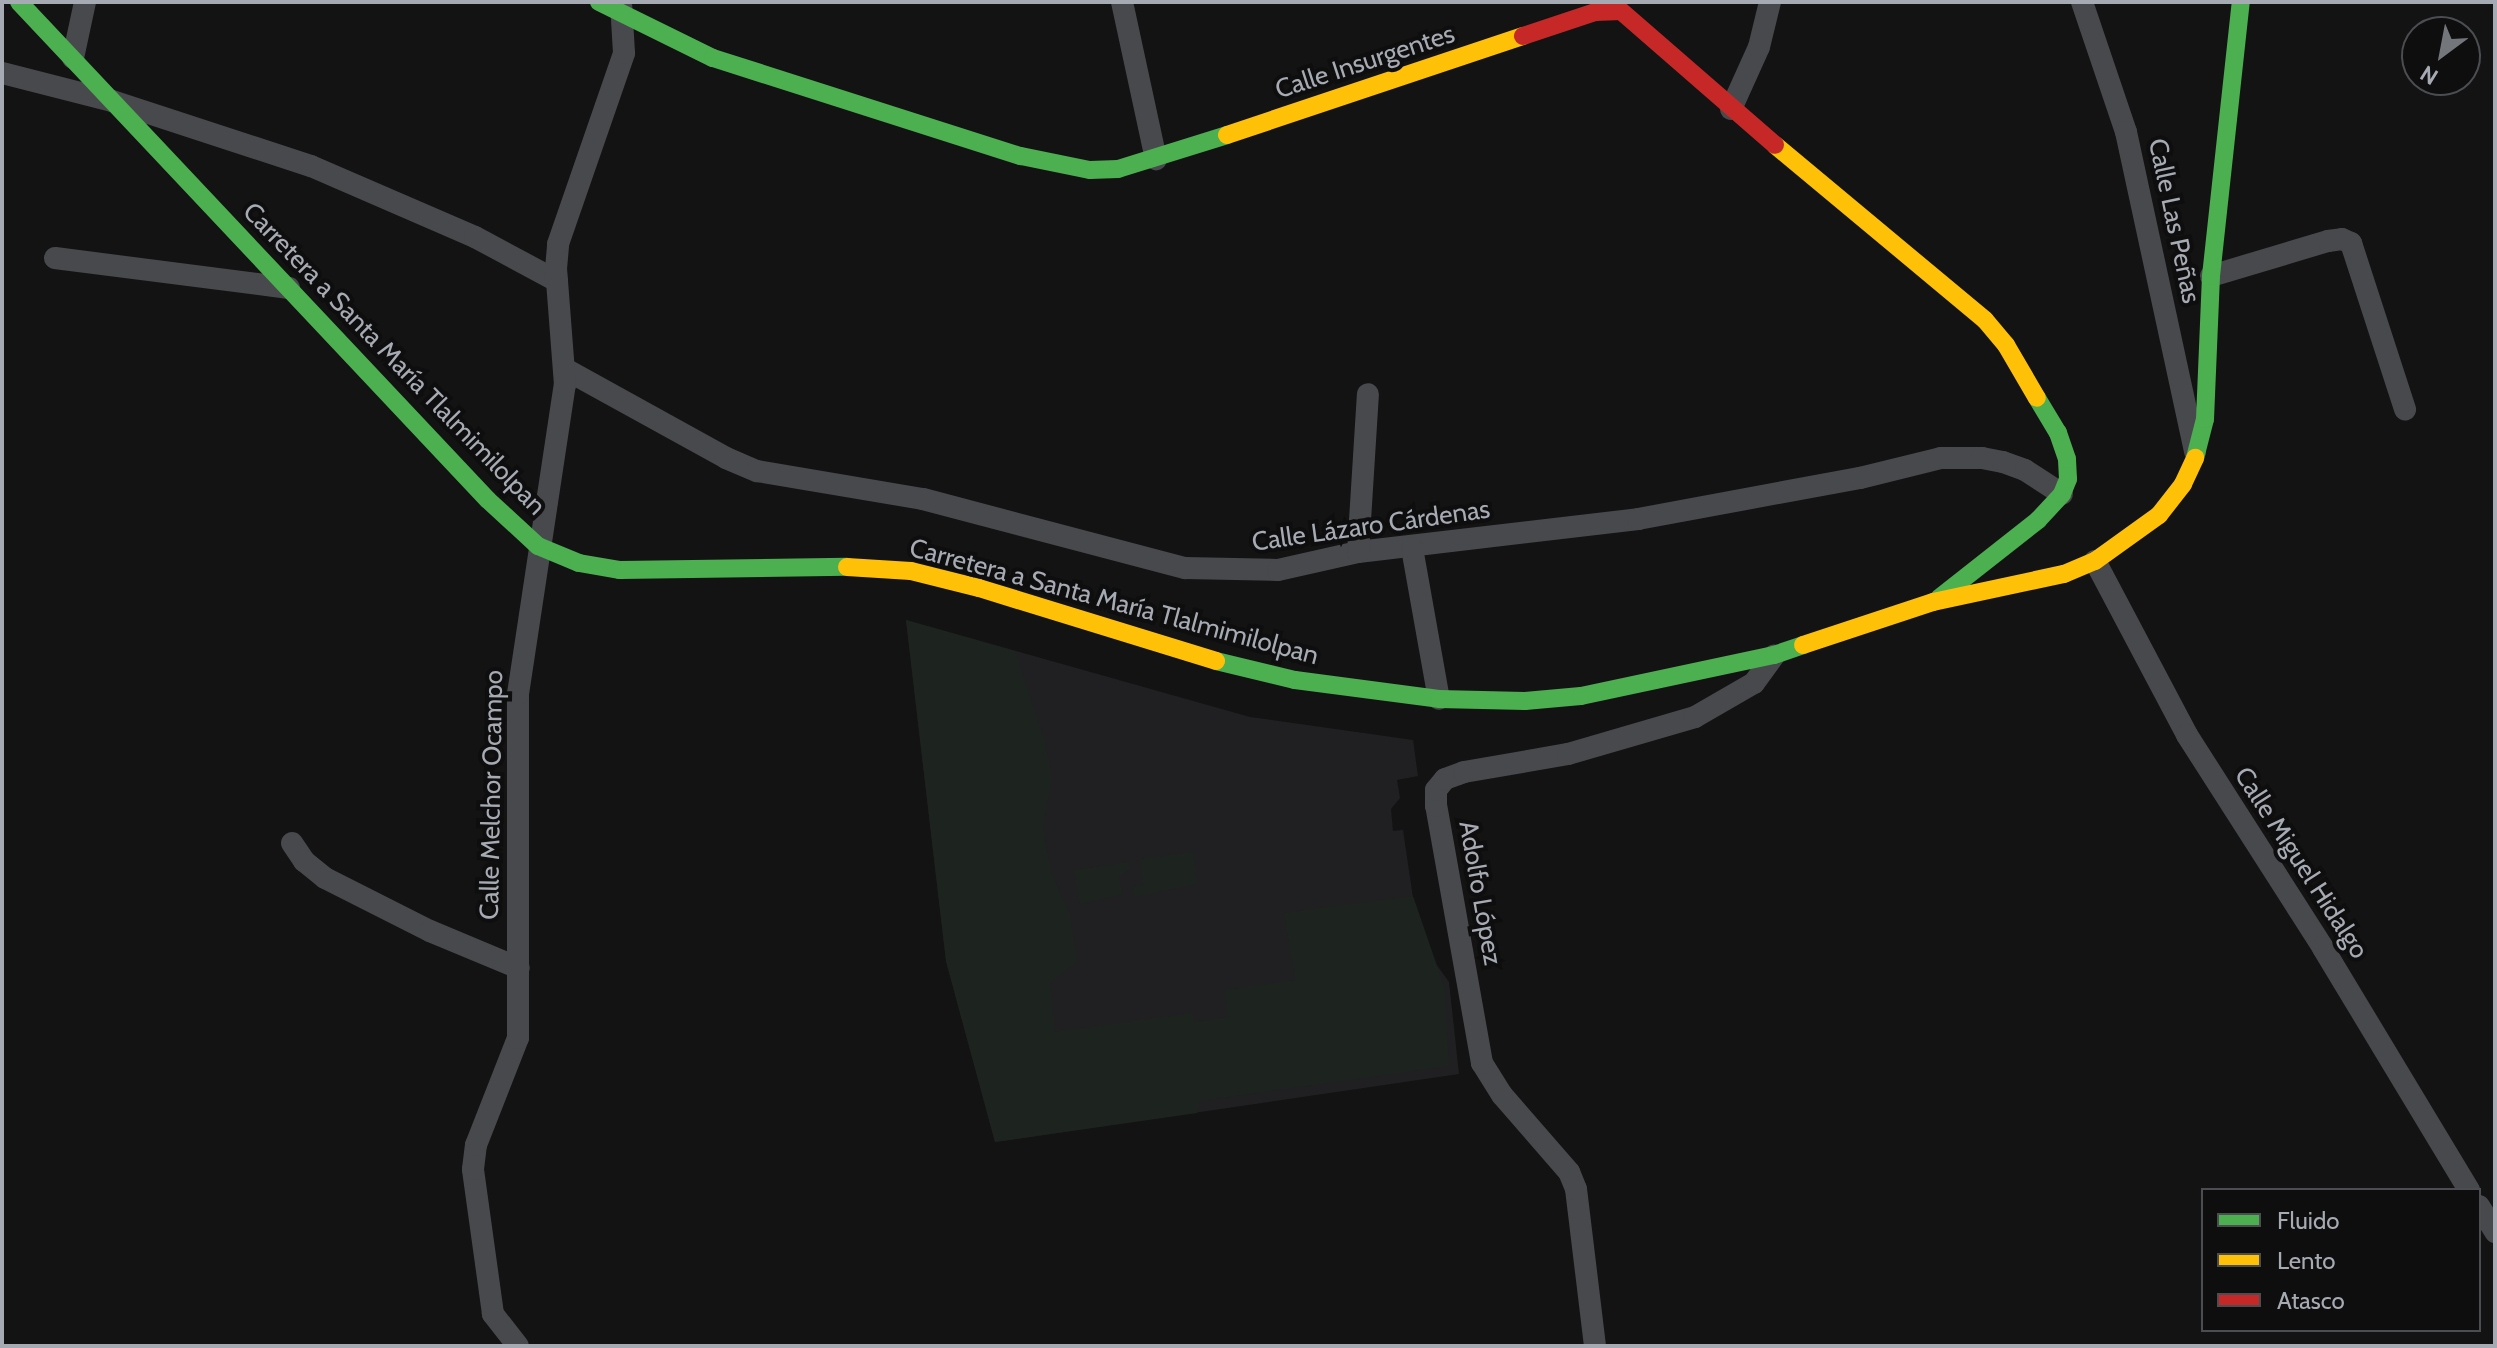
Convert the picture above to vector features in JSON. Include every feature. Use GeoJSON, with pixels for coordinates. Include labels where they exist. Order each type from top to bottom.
{"type":"FeatureCollection","features":[{"type":"Feature","properties":{"kind":"main road","name":"Carretera a Santa María Tlalmimilolpan"},"geometry":{"type":"LineString","coordinates":[[19,2],[488,500],[538,546],[579,563],[620,570],[836,566],[911,571],[979,588],[1214,661],[1295,680],[1439,699],[1525,701],[1581,696],[1774,655],[1933,602],[2064,574],[2095,561],[2159,515],[2183,484],[2196,457],[2205,419],[2211,276],[2241,2]]}},
{"type":"Feature","properties":{"kind":"main road","name":"Calle Insurgentes"},"geometry":{"type":"LineString","coordinates":[[599,2],[622,8],[713,58],[1021,156],[1090,170],[1118,169],[1156,159],[1595,12],[1623,7],[1731,109],[1985,320],[1999,336],[2058,433],[2067,459],[2068,479],[2062,494]]}},
{"type":"Feature","properties":{"kind":"main road"},"geometry":{"type":"LineString","coordinates":[[1933,602],[2038,520],[2062,494]]}},
{"type":"Feature","properties":{"kind":"street"},"geometry":{"type":"LineString","coordinates":[[73,58],[85,2]]}},
{"type":"Feature","properties":{"kind":"street"},"geometry":{"type":"LineString","coordinates":[[1122,2],[1129,19],[1156,159]]}},
{"type":"Feature","properties":{"kind":"street"},"geometry":{"type":"LineString","coordinates":[[1731,109],[1759,47],[1770,2]]}},
{"type":"Feature","properties":{"kind":"street","name":"Calle Las Peñas"},"geometry":{"type":"LineString","coordinates":[[2082,2],[2126,132],[2196,457]]}},
{"type":"Feature","properties":{"kind":"street","name":"Calle Melchor Ocampo"},"geometry":{"type":"LineString","coordinates":[[518,1346],[493,1314],[473,1169],[476,1145],[518,1038],[518,694],[565,369],[557,281],[558,244],[624,53],[622,8]]}},
{"type":"Feature","properties":{"kind":"street"},"geometry":{"type":"LineString","coordinates":[[2,73],[112,101],[325,171],[475,237],[557,281]]}},
{"type":"Feature","properties":{"kind":"street"},"geometry":{"type":"LineString","coordinates":[[2211,276],[2328,241],[2342,239],[2351,243],[2405,409]]}},
{"type":"Feature","properties":{"kind":"street"},"geometry":{"type":"LineString","coordinates":[[55,258],[289,288]]}},
{"type":"Feature","properties":{"kind":"street","name":"Calle Lázaro Cárdenas"},"geometry":{"type":"LineString","coordinates":[[565,369],[726,458],[757,471],[923,499],[1154,563],[1232,572],[1278,570],[1358,552],[1412,548],[1692,511],[1941,458],[1982,458],[2003,462],[2025,470],[2062,494]]}},
{"type":"Feature","properties":{"kind":"street"},"geometry":{"type":"LineString","coordinates":[[1358,552],[1368,394]]}},
{"type":"Feature","properties":{"kind":"street"},"geometry":{"type":"LineString","coordinates":[[1412,548],[1439,699]]}},
{"type":"Feature","properties":{"kind":"street","name":"Calle Miguel Hidalgo"},"geometry":{"type":"LineString","coordinates":[[2095,561],[2187,735],[2323,948],[2468,1188]]}},
{"type":"Feature","properties":{"kind":"street","name":"Adolfo López"},"geometry":{"type":"LineString","coordinates":[[1595,1346],[1572,1181],[1556,1154],[1491,1081],[1482,1063],[1436,806],[1436,790],[1445,779],[1464,772],[1568,754],[1695,717],[1754,683],[1774,655]]}},
{"type":"Feature","properties":{"kind":"street"},"geometry":{"type":"LineString","coordinates":[[292,843],[304,861],[325,878],[430,931],[519,968]]}},
{"type":"Feature","properties":{"kind":"street"},"geometry":{"type":"LineString","coordinates":[[2481,1209],[2495,1232]]}},
{"type":"Feature","properties":{"kind":"shaded area"},"geometry":{"type":"Polygon","coordinates":[[[906,620],[1250,717],[1413,740],[1418,776],[1397,780],[1400,798],[1391,809],[1393,831],[1403,830],[1423,966],[1436,964],[1449,982],[1459,1074],[995,1142],[946,961],[906,620]]]}},
{"type":"Feature","properties":{"kind":"shaded area"},"geometry":{"type":"Polygon","coordinates":[[[906,620],[1015,651],[1045,742],[1052,778],[1043,827],[1051,871],[1070,915],[1077,962],[1050,983],[1055,1032],[1192,1013],[1194,1022],[1228,1017],[1225,990],[1295,980],[1284,913],[1413,896],[1445,989],[1449,1066],[1200,1101],[1197,1113],[995,1142],[946,961],[906,620]]]}},
{"type":"Feature","properties":{"kind":"shaded area"},"geometry":{"type":"Polygon","coordinates":[[[1193,852],[1197,884],[1135,897],[1132,886],[1143,885],[1140,859],[1193,852]]]}},
{"type":"Feature","properties":{"kind":"shaded area"},"geometry":{"type":"Polygon","coordinates":[[[1128,862],[1130,870],[1119,876],[1122,895],[1080,904],[1074,870],[1128,862]]]}},
{"type":"Feature","properties":{"kind":"traffic: fast"},"geometry":{"type":"LineString","coordinates":[[19,2],[488,500],[538,546],[579,563],[620,570],[847,567]]}},
{"type":"Feature","properties":{"kind":"traffic: fast"},"geometry":{"type":"LineString","coordinates":[[599,2],[713,58],[1021,156],[1090,170],[1118,169],[1227,135]]}},
{"type":"Feature","properties":{"kind":"traffic: fast"},"geometry":{"type":"LineString","coordinates":[[2195,458],[2205,419],[2211,276],[2241,2]]}},
{"type":"Feature","properties":{"kind":"traffic: fast"},"geometry":{"type":"LineString","coordinates":[[1939,598],[2038,520],[2062,494],[2068,479],[2067,459],[2058,433],[2037,398]]}},
{"type":"Feature","properties":{"kind":"traffic: fast"},"geometry":{"type":"LineString","coordinates":[[1216,661],[1295,680],[1439,699],[1525,701],[1581,696],[1774,655],[1803,645]]}},
{"type":"Feature","properties":{"kind":"traffic: slow"},"geometry":{"type":"LineString","coordinates":[[1227,135],[1523,36]]}},
{"type":"Feature","properties":{"kind":"traffic: slow"},"geometry":{"type":"LineString","coordinates":[[1775,145],[1985,320],[2006,345],[2037,398]]}},
{"type":"Feature","properties":{"kind":"traffic: slow"},"geometry":{"type":"LineString","coordinates":[[1803,645],[1933,602],[2064,574],[2095,561],[2159,515],[2183,484],[2195,458]]}},
{"type":"Feature","properties":{"kind":"traffic: slow"},"geometry":{"type":"LineString","coordinates":[[847,567],[911,571],[979,588],[1216,661]]}},
{"type":"Feature","properties":{"kind":"traffic: jam"},"geometry":{"type":"LineString","coordinates":[[1523,36],[1595,12],[1621,11],[1775,145]]}}]}
